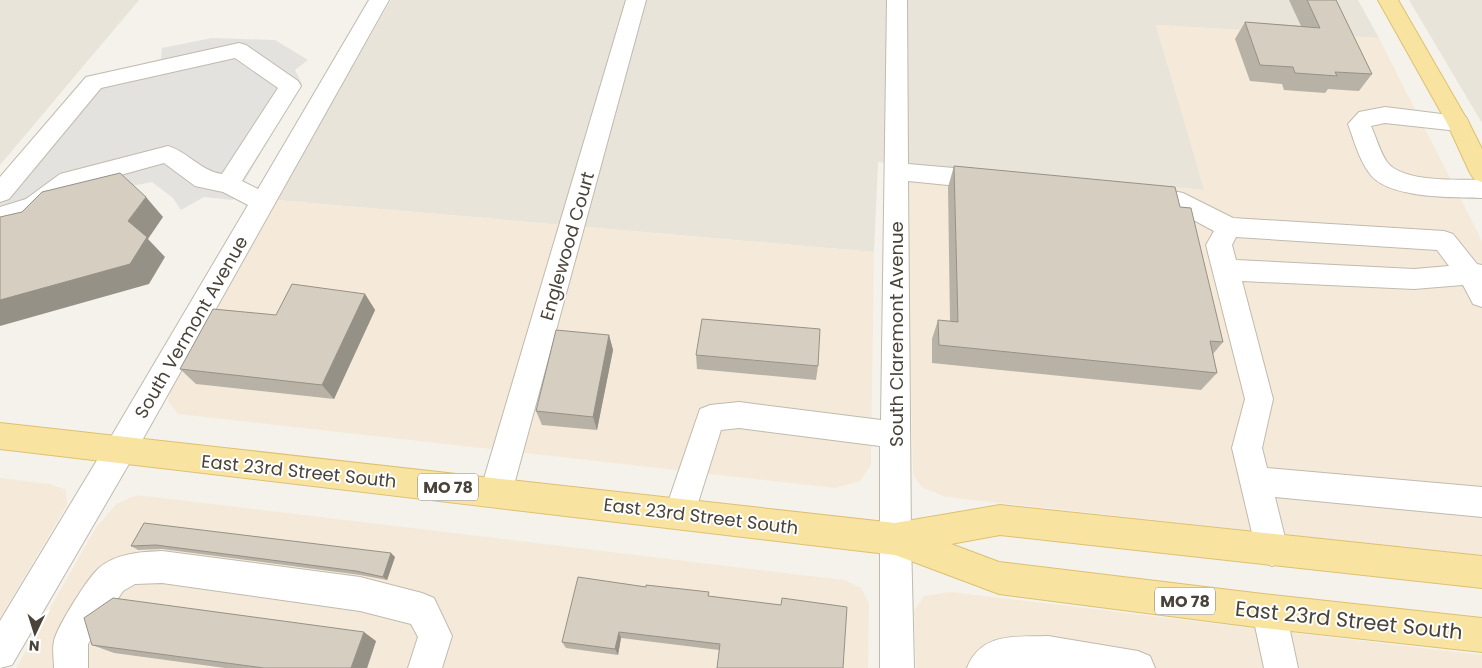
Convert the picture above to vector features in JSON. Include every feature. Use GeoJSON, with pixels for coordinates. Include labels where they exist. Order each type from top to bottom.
{"type":"FeatureCollection","features":[{"type":"Feature","properties":{"kind":"main road"},"geometry":{"type":"LineString","coordinates":[[1388,0],[1458,122],[1482,173]]}},
{"type":"Feature","properties":{"kind":"main road","name":"East 23rd Street South"},"geometry":{"type":"LineString","coordinates":[[0,436],[119,452],[496,492],[895,539],[999,578],[1268,612],[1482,635]]}},
{"type":"Feature","properties":{"kind":"main road","name":"East 23rd Street South"},"geometry":{"type":"LineString","coordinates":[[895,539],[1000,520],[1482,572]]}},
{"type":"Feature","properties":{"kind":"street","name":"South Vermont Avenue"},"geometry":{"type":"LineString","coordinates":[[0,653],[119,452],[380,0]]}},
{"type":"Feature","properties":{"kind":"street","name":"Englewood Court"},"geometry":{"type":"LineString","coordinates":[[496,492],[636,0]]}},
{"type":"Feature","properties":{"kind":"street","name":"South Claremont Avenue"},"geometry":{"type":"LineString","coordinates":[[896,0],[895,539],[897,668]]}},
{"type":"Feature","properties":{"kind":"street"},"geometry":{"type":"LineString","coordinates":[[0,193],[94,82],[238,50],[290,86],[228,184]]}},
{"type":"Feature","properties":{"kind":"street"},"geometry":{"type":"LineString","coordinates":[[1458,122],[1385,115],[1366,117],[1359,124],[1379,169],[1394,179],[1415,185],[1482,188]]}},
{"type":"Feature","properties":{"kind":"street"},"geometry":{"type":"LineString","coordinates":[[0,216],[34,206],[69,180],[168,154],[204,180],[228,184],[263,202]]}},
{"type":"Feature","properties":{"kind":"street"},"geometry":{"type":"LineString","coordinates":[[896,171],[1011,182]]}},
{"type":"Feature","properties":{"kind":"street"},"geometry":{"type":"LineString","coordinates":[[1117,192],[1174,199],[1229,227],[1444,241],[1478,281]]}},
{"type":"Feature","properties":{"kind":"street"},"geometry":{"type":"LineString","coordinates":[[1229,227],[1219,245],[1259,399],[1247,448],[1272,550]]}},
{"type":"Feature","properties":{"kind":"street"},"geometry":{"type":"LineString","coordinates":[[1226,270],[1478,281]]}},
{"type":"Feature","properties":{"kind":"street"},"geometry":{"type":"LineString","coordinates":[[680,514],[710,418],[739,415],[896,435]]}},
{"type":"Feature","properties":{"kind":"street"},"geometry":{"type":"LineString","coordinates":[[1255,481],[1482,502]]}},
{"type":"Feature","properties":{"kind":"street"},"geometry":{"type":"LineString","coordinates":[[71,668],[72,641],[93,604],[111,579],[133,568],[162,567],[360,594],[422,610],[435,636],[425,668]]}},
{"type":"Feature","properties":{"kind":"street"},"geometry":{"type":"LineString","coordinates":[[1268,612],[1281,668]]}},
{"type":"Feature","properties":{"kind":"street"},"geometry":{"type":"LineString","coordinates":[[984,668],[1001,655],[1048,653],[1138,668]]}},
{"type":"Feature","properties":{"kind":"shaded area"},"geometry":{"type":"Polygon","coordinates":[[[0,0],[139,0],[0,165],[0,0]]]}},
{"type":"Feature","properties":{"kind":"shaded area"},"geometry":{"type":"Polygon","coordinates":[[[391,0],[1358,0],[1379,38],[1156,25],[1205,190],[878,162],[874,252],[276,200],[391,0]]]}},
{"type":"Feature","properties":{"kind":"shaded area"},"geometry":{"type":"Polygon","coordinates":[[[1409,0],[1482,0],[1482,123],[1409,0]]]}},
{"type":"Feature","properties":{"kind":"shaded area"},"geometry":{"type":"Polygon","coordinates":[[[1156,25],[1379,38],[1482,241],[1482,556],[946,497],[923,488],[913,475],[905,164],[1204,190],[1156,25]]]}},
{"type":"Feature","properties":{"kind":"shaded area"},"geometry":{"type":"Polygon","coordinates":[[[212,38],[275,40],[308,60],[295,70],[302,84],[233,200],[204,197],[181,210],[173,198],[152,182],[92,194],[0,225],[0,185],[101,74],[161,59],[162,48],[212,38]]]}},
{"type":"Feature","properties":{"kind":"shaded area"},"geometry":{"type":"Polygon","coordinates":[[[276,200],[874,252],[871,465],[860,481],[836,488],[178,414],[168,401],[172,381],[276,200]]]}},
{"type":"Feature","properties":{"kind":"shaded area"},"geometry":{"type":"Polygon","coordinates":[[[0,478],[50,484],[66,490],[67,505],[0,618],[0,478]]]}},
{"type":"Feature","properties":{"kind":"shaded area"},"geometry":{"type":"Polygon","coordinates":[[[137,495],[844,580],[861,588],[869,603],[868,668],[16,668],[95,529],[116,504],[137,495]]]}},
{"type":"Feature","properties":{"kind":"shaded area"},"geometry":{"type":"Polygon","coordinates":[[[950,592],[1482,655],[1482,668],[916,668],[914,611],[924,596],[950,592]]]}},
{"type":"Feature","properties":{"kind":"building"},"geometry":{"type":"Polygon","coordinates":[[[1307,0],[1336,0],[1372,74],[1335,72],[1337,76],[1295,73],[1293,67],[1260,65],[1245,22],[1320,28],[1307,0]]]}},
{"type":"Feature","properties":{"kind":"building"},"geometry":{"type":"Polygon","coordinates":[[[954,166],[1175,187],[1180,207],[1191,208],[1223,342],[1210,341],[1217,373],[939,345],[938,320],[958,322],[954,166]]]}},
{"type":"Feature","properties":{"kind":"building"},"geometry":{"type":"Polygon","coordinates":[[[120,173],[146,197],[128,221],[147,237],[130,264],[0,300],[0,217],[22,212],[42,192],[120,173]]]}},
{"type":"Feature","properties":{"kind":"building"},"geometry":{"type":"Polygon","coordinates":[[[292,284],[365,294],[322,385],[180,369],[213,309],[276,315],[292,284]]]}},
{"type":"Feature","properties":{"kind":"building"},"geometry":{"type":"Polygon","coordinates":[[[702,319],[820,329],[818,366],[696,355],[702,319]]]}},
{"type":"Feature","properties":{"kind":"building"},"geometry":{"type":"Polygon","coordinates":[[[556,330],[609,335],[593,417],[536,411],[556,330]]]}},
{"type":"Feature","properties":{"kind":"building"},"geometry":{"type":"Polygon","coordinates":[[[144,523],[391,553],[383,577],[356,571],[156,545],[131,546],[144,523]]]}},
{"type":"Feature","properties":{"kind":"building"},"geometry":{"type":"Polygon","coordinates":[[[578,577],[646,587],[646,585],[709,592],[708,596],[781,605],[782,598],[847,607],[843,668],[717,668],[720,644],[619,632],[615,649],[562,642],[578,577]]]}},
{"type":"Feature","properties":{"kind":"building"},"geometry":{"type":"Polygon","coordinates":[[[113,598],[364,632],[351,668],[264,668],[92,645],[84,618],[113,598]]]}}]}
